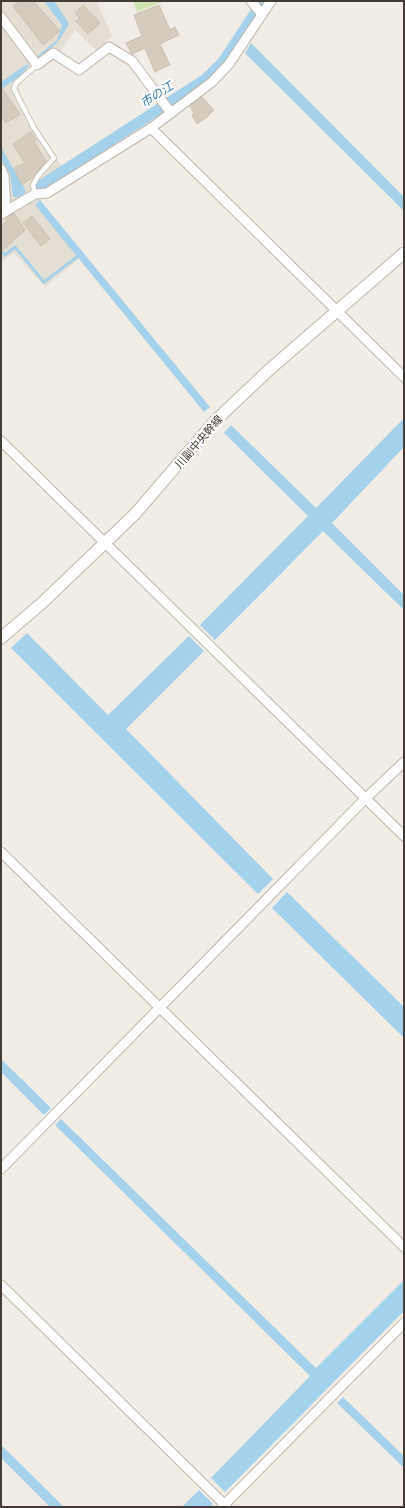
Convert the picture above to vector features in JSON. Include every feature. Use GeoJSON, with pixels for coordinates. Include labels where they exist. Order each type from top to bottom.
{"type":"FeatureCollection","features":[{"type":"Feature","properties":{"kind":"street"},"geometry":{"type":"LineString","coordinates":[[3,212],[35,194],[47,193],[151,128],[212,82],[229,64],[271,1]]}},
{"type":"Feature","properties":{"kind":"street"},"geometry":{"type":"LineString","coordinates":[[252,3],[262,14]]}},
{"type":"Feature","properties":{"kind":"street"},"geometry":{"type":"LineString","coordinates":[[1,17],[37,65],[53,53],[80,70],[109,47],[132,61],[171,113]]}},
{"type":"Feature","properties":{"kind":"street"},"geometry":{"type":"LineString","coordinates":[[151,128],[404,377]]}},
{"type":"Feature","properties":{"kind":"street"},"geometry":{"type":"LineString","coordinates":[[1,169],[4,176],[3,212]]}},
{"type":"Feature","properties":{"kind":"street","name":"川副中央幹線"},"geometry":{"type":"LineString","coordinates":[[1,638],[42,603],[106,544],[135,514],[215,421],[270,369],[404,253]]}},
{"type":"Feature","properties":{"kind":"street"},"geometry":{"type":"LineString","coordinates":[[1,441],[404,836]]}},
{"type":"Feature","properties":{"kind":"street"},"geometry":{"type":"LineString","coordinates":[[1,1169],[366,798],[404,762]]}},
{"type":"Feature","properties":{"kind":"street"},"geometry":{"type":"LineString","coordinates":[[1,852],[404,1247]]}},
{"type":"Feature","properties":{"kind":"street"},"geometry":{"type":"LineString","coordinates":[[1,1285],[225,1506],[404,1323]]}},
{"type":"Feature","properties":{"kind":"lane"},"geometry":{"type":"LineString","coordinates":[[35,194],[33,185],[38,176],[54,158],[34,128],[14,89],[16,83],[37,65]]}},
{"type":"Feature","properties":{"kind":"shaded area"},"geometry":{"type":"Polygon","coordinates":[[[1,1],[101,1],[97,3],[112,35],[98,52],[75,30],[55,58],[33,71],[18,86],[34,126],[62,166],[40,182],[41,206],[81,257],[45,287],[14,253],[3,261],[1,259],[1,1]]]}},
{"type":"Feature","properties":{"kind":"green space"},"geometry":{"type":"Polygon","coordinates":[[[133,1],[164,1],[137,12],[133,1]]]}},
{"type":"Feature","properties":{"kind":"water"},"geometry":{"type":"Polygon","coordinates":[[[44,1],[54,1],[69,24],[58,42],[38,59],[36,57],[57,40],[62,25],[44,1]]]}},
{"type":"Feature","properties":{"kind":"water"},"geometry":{"type":"Polygon","coordinates":[[[251,43],[404,197],[404,211],[245,53],[251,43]]]}},
{"type":"Feature","properties":{"kind":"water"},"geometry":{"type":"Polygon","coordinates":[[[27,64],[29,66],[18,78],[1,89],[1,82],[27,64]]]}},
{"type":"Feature","properties":{"kind":"water"},"geometry":{"type":"Polygon","coordinates":[[[1,147],[26,191],[23,195],[16,198],[13,196],[10,174],[1,159],[1,147]]]}},
{"type":"Feature","properties":{"kind":"water"},"geometry":{"type":"Polygon","coordinates":[[[40,200],[210,407],[204,412],[35,205],[40,200]]]}},
{"type":"Feature","properties":{"kind":"water"},"geometry":{"type":"Polygon","coordinates":[[[404,418],[404,447],[332,523],[404,595],[404,610],[323,531],[215,640],[200,625],[308,516],[224,433],[231,425],[316,508],[404,418]]]}},
{"type":"Feature","properties":{"kind":"water"},"geometry":{"type":"Polygon","coordinates":[[[27,633],[108,715],[189,636],[204,651],[126,729],[273,879],[258,894],[11,648],[27,633]]]}},
{"type":"Feature","properties":{"kind":"water"},"geometry":{"type":"Polygon","coordinates":[[[287,892],[404,1007],[404,1038],[272,908],[287,892]]]}},
{"type":"Feature","properties":{"kind":"water"},"geometry":{"type":"Polygon","coordinates":[[[1,1059],[51,1108],[44,1115],[1,1072],[1,1059]]]}},
{"type":"Feature","properties":{"kind":"water"},"geometry":{"type":"Polygon","coordinates":[[[61,1119],[316,1368],[404,1280],[404,1311],[225,1492],[211,1478],[310,1376],[55,1125],[61,1119]]]}},
{"type":"Feature","properties":{"kind":"water"},"geometry":{"type":"Polygon","coordinates":[[[343,1397],[404,1456],[404,1468],[337,1403],[343,1397]]]}},
{"type":"Feature","properties":{"kind":"water"},"geometry":{"type":"Polygon","coordinates":[[[1,1445],[64,1507],[50,1507],[1,1458],[1,1445]]]}},
{"type":"Feature","properties":{"kind":"water"},"geometry":{"type":"Polygon","coordinates":[[[199,1490],[213,1504],[210,1507],[182,1507],[199,1490]]]}},
{"type":"Feature","properties":{"kind":"building"},"geometry":{"type":"Polygon","coordinates":[[[20,1],[33,1],[60,31],[43,45],[13,6],[20,1]]]}},
{"type":"Feature","properties":{"kind":"building"},"geometry":{"type":"Polygon","coordinates":[[[83,5],[100,23],[88,34],[76,21],[80,18],[75,13],[83,5]]]}},
{"type":"Feature","properties":{"kind":"building"},"geometry":{"type":"Polygon","coordinates":[[[159,5],[170,30],[175,27],[179,35],[160,44],[170,65],[155,72],[145,48],[132,54],[126,43],[142,36],[134,15],[159,5]]]}},
{"type":"Feature","properties":{"kind":"building"},"geometry":{"type":"Polygon","coordinates":[[[1,87],[20,114],[6,123],[1,114],[1,87]]]}},
{"type":"Feature","properties":{"kind":"building"},"geometry":{"type":"Polygon","coordinates":[[[202,97],[214,110],[197,124],[192,115],[194,114],[190,106],[202,97]]]}},
{"type":"Feature","properties":{"kind":"building"},"geometry":{"type":"Polygon","coordinates":[[[31,132],[36,140],[34,142],[46,161],[33,177],[22,185],[14,168],[25,163],[13,144],[31,132]]]}},
{"type":"Feature","properties":{"kind":"building"},"geometry":{"type":"Polygon","coordinates":[[[14,213],[25,230],[1,252],[1,227],[8,220],[7,218],[14,213]]]}},
{"type":"Feature","properties":{"kind":"building"},"geometry":{"type":"Polygon","coordinates":[[[32,216],[50,239],[41,246],[23,223],[32,216]]]}},
{"type":"Feature","properties":{"kind":"waterway","name":"市の江"},"geometry":{"type":"LineString","coordinates":[[40,186],[207,78],[223,62],[263,1]]}},
{"type":"Feature","properties":{"kind":"waterway"},"geometry":{"type":"LineString","coordinates":[[1,251],[5,255],[15,247],[44,282],[77,257]]}}]}
